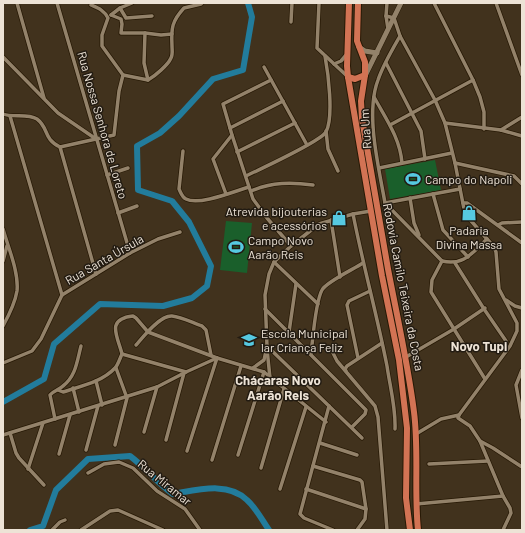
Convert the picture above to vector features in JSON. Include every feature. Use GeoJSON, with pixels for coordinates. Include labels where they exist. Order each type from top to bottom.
{"type":"FeatureCollection","features":[{"type":"Feature","properties":{"kind":"highway","name":"Rodovia Camilo Teixeira da Costa"},"geometry":{"type":"LineString","coordinates":[[349,3],[347,54],[348,77],[382,276],[399,360],[408,428],[406,498],[410,530]]}},
{"type":"Feature","properties":{"kind":"highway"},"geometry":{"type":"LineString","coordinates":[[348,77],[355,79],[365,75],[365,62],[359,47],[357,33],[358,3]]}},
{"type":"Feature","properties":{"kind":"highway","name":"Rodovia Camilo Teixeira da Costa"},"geometry":{"type":"LineString","coordinates":[[365,75],[361,101],[362,119],[388,269],[406,357],[414,413],[416,434],[416,504],[418,530]]}},
{"type":"Feature","properties":{"kind":"street"},"geometry":{"type":"LineString","coordinates":[[17,3],[44,98]]}},
{"type":"Feature","properties":{"kind":"street","name":"Rua Nossa Senhora de Loreto"},"geometry":{"type":"LineString","coordinates":[[57,3],[130,253]]}},
{"type":"Feature","properties":{"kind":"street"},"geometry":{"type":"LineString","coordinates":[[132,3],[120,8],[109,16],[102,35],[102,46],[123,75],[148,80]]}},
{"type":"Feature","properties":{"kind":"street"},"geometry":{"type":"LineString","coordinates":[[148,80],[168,63],[172,56],[172,34],[174,20],[184,8],[202,3]]}},
{"type":"Feature","properties":{"kind":"street"},"geometry":{"type":"LineString","coordinates":[[291,22],[292,3]]}},
{"type":"Feature","properties":{"kind":"street"},"geometry":{"type":"LineString","coordinates":[[319,3],[316,48],[348,77]]}},
{"type":"Feature","properties":{"kind":"street"},"geometry":{"type":"LineString","coordinates":[[387,3],[386,16],[388,30]]}},
{"type":"Feature","properties":{"kind":"street","name":"Rodovia Camilo Teixeira da Costa"},"geometry":{"type":"LineString","coordinates":[[365,75],[401,3]]}},
{"type":"Feature","properties":{"kind":"street"},"geometry":{"type":"LineString","coordinates":[[434,3],[480,96],[484,112],[484,129]]}},
{"type":"Feature","properties":{"kind":"street"},"geometry":{"type":"LineString","coordinates":[[496,3],[522,75]]}},
{"type":"Feature","properties":{"kind":"street"},"geometry":{"type":"LineString","coordinates":[[91,4],[101,9],[109,16],[121,19],[121,33],[172,34]]}},
{"type":"Feature","properties":{"kind":"street"},"geometry":{"type":"LineString","coordinates":[[120,8],[126,18],[152,16]]}},
{"type":"Feature","properties":{"kind":"street"},"geometry":{"type":"LineString","coordinates":[[386,16],[394,18],[400,36],[435,100],[445,122],[455,162],[465,214],[494,247],[496,252],[497,281],[499,289],[518,326],[516,335],[508,344],[459,415],[441,419],[416,434]]}},
{"type":"Feature","properties":{"kind":"street"},"geometry":{"type":"LineString","coordinates":[[145,33],[144,63],[148,80]]}},
{"type":"Feature","properties":{"kind":"street","name":"Rua Um"},"geometry":{"type":"LineString","coordinates":[[385,202],[372,124],[374,96],[377,81],[400,36]]}},
{"type":"Feature","properties":{"kind":"street"},"geometry":{"type":"LineString","coordinates":[[359,47],[365,51],[377,52]]}},
{"type":"Feature","properties":{"kind":"street"},"geometry":{"type":"LineString","coordinates":[[334,64],[341,61],[347,54]]}},
{"type":"Feature","properties":{"kind":"street"},"geometry":{"type":"LineString","coordinates":[[325,56],[329,81],[329,108],[326,131],[328,149],[338,171]]}},
{"type":"Feature","properties":{"kind":"street"},"geometry":{"type":"LineString","coordinates":[[3,57],[64,118],[96,139]]}},
{"type":"Feature","properties":{"kind":"street"},"geometry":{"type":"LineString","coordinates":[[386,64],[421,131],[426,159]]}},
{"type":"Feature","properties":{"kind":"street"},"geometry":{"type":"LineString","coordinates":[[264,67],[307,145]]}},
{"type":"Feature","properties":{"kind":"street"},"geometry":{"type":"LineString","coordinates":[[3,114],[10,116],[32,117],[43,126],[53,144],[60,147],[114,135],[119,91],[123,75]]}},
{"type":"Feature","properties":{"kind":"street"},"geometry":{"type":"LineString","coordinates":[[271,80],[223,104],[253,199],[291,246]]}},
{"type":"Feature","properties":{"kind":"street"},"geometry":{"type":"LineString","coordinates":[[390,125],[473,80]]}},
{"type":"Feature","properties":{"kind":"street"},"geometry":{"type":"LineString","coordinates":[[374,96],[396,135],[401,151],[402,163]]}},
{"type":"Feature","properties":{"kind":"street"},"geometry":{"type":"LineString","coordinates":[[230,128],[283,101]]}},
{"type":"Feature","properties":{"kind":"street"},"geometry":{"type":"LineString","coordinates":[[10,116],[62,295]]}},
{"type":"Feature","properties":{"kind":"street"},"geometry":{"type":"LineString","coordinates":[[501,130],[522,117]]}},
{"type":"Feature","properties":{"kind":"street"},"geometry":{"type":"LineString","coordinates":[[445,122],[484,129],[501,130],[522,136]]}},
{"type":"Feature","properties":{"kind":"street"},"geometry":{"type":"LineString","coordinates":[[237,152],[295,123]]}},
{"type":"Feature","properties":{"kind":"street"},"geometry":{"type":"LineString","coordinates":[[246,176],[307,145],[322,136],[326,131]]}},
{"type":"Feature","properties":{"kind":"street"},"geometry":{"type":"LineString","coordinates":[[226,194],[213,159],[232,135]]}},
{"type":"Feature","properties":{"kind":"street"},"geometry":{"type":"LineString","coordinates":[[60,147],[96,274]]}},
{"type":"Feature","properties":{"kind":"street"},"geometry":{"type":"LineString","coordinates":[[183,152],[179,189],[181,194],[190,200],[210,200],[226,194],[274,183],[313,185]]}},
{"type":"Feature","properties":{"kind":"street"},"geometry":{"type":"LineString","coordinates":[[379,168],[452,153]]}},
{"type":"Feature","properties":{"kind":"street"},"geometry":{"type":"LineString","coordinates":[[455,162],[509,174],[514,176],[522,184]]}},
{"type":"Feature","properties":{"kind":"street"},"geometry":{"type":"LineString","coordinates":[[107,175],[128,168]]}},
{"type":"Feature","properties":{"kind":"street"},"geometry":{"type":"LineString","coordinates":[[385,202],[460,189]]}},
{"type":"Feature","properties":{"kind":"street"},"geometry":{"type":"LineString","coordinates":[[433,194],[443,230],[468,257]]}},
{"type":"Feature","properties":{"kind":"street"},"geometry":{"type":"LineString","coordinates":[[410,198],[414,223],[421,239]]}},
{"type":"Feature","properties":{"kind":"street"},"geometry":{"type":"LineString","coordinates":[[385,202],[442,261],[455,263],[468,257],[487,239]]}},
{"type":"Feature","properties":{"kind":"street"},"geometry":{"type":"LineString","coordinates":[[463,203],[467,203],[522,243]]}},
{"type":"Feature","properties":{"kind":"street"},"geometry":{"type":"LineString","coordinates":[[118,212],[137,206]]}},
{"type":"Feature","properties":{"kind":"street"},"geometry":{"type":"LineString","coordinates":[[270,378],[265,295],[269,274],[274,262],[291,246],[319,224],[353,214],[378,210]]}},
{"type":"Feature","properties":{"kind":"street"},"geometry":{"type":"LineString","coordinates":[[353,214],[382,343],[396,416],[395,429]]}},
{"type":"Feature","properties":{"kind":"street"},"geometry":{"type":"LineString","coordinates":[[331,220],[340,277]]}},
{"type":"Feature","properties":{"kind":"street"},"geometry":{"type":"LineString","coordinates":[[498,225],[502,223],[522,222]]}},
{"type":"Feature","properties":{"kind":"street"},"geometry":{"type":"LineString","coordinates":[[3,229],[16,276],[17,290],[11,311],[3,326]]}},
{"type":"Feature","properties":{"kind":"street","name":"Rua Santa Úrsula"},"geometry":{"type":"LineString","coordinates":[[3,363],[32,351],[40,339],[62,295],[130,253],[158,239],[180,232]]}},
{"type":"Feature","properties":{"kind":"street"},"geometry":{"type":"LineString","coordinates":[[3,260],[8,245]]}},
{"type":"Feature","properties":{"kind":"street"},"geometry":{"type":"LineString","coordinates":[[442,261],[434,276],[431,289],[485,379]]}},
{"type":"Feature","properties":{"kind":"street"},"geometry":{"type":"LineString","coordinates":[[274,262],[318,304]]}},
{"type":"Feature","properties":{"kind":"street"},"geometry":{"type":"LineString","coordinates":[[311,354],[318,304],[322,290],[363,263]]}},
{"type":"Feature","properties":{"kind":"street"},"geometry":{"type":"LineString","coordinates":[[455,263],[508,344]]}},
{"type":"Feature","properties":{"kind":"street"},"geometry":{"type":"LineString","coordinates":[[289,332],[296,284]]}},
{"type":"Feature","properties":{"kind":"street"},"geometry":{"type":"LineString","coordinates":[[358,358],[347,307],[349,301],[370,291]]}},
{"type":"Feature","properties":{"kind":"street"},"geometry":{"type":"LineString","coordinates":[[503,297],[514,306],[522,308]]}},
{"type":"Feature","properties":{"kind":"street"},"geometry":{"type":"LineString","coordinates":[[406,357],[454,329],[484,308]]}},
{"type":"Feature","properties":{"kind":"street"},"geometry":{"type":"LineString","coordinates":[[265,309],[366,410],[365,414],[352,427]]}},
{"type":"Feature","properties":{"kind":"street"},"geometry":{"type":"LineString","coordinates":[[58,390],[63,392],[96,381],[116,368],[122,354],[118,338],[114,331],[115,326],[118,322],[128,316],[132,316],[136,318],[148,332],[217,358],[264,372],[306,408],[326,422]]}},
{"type":"Feature","properties":{"kind":"street"},"geometry":{"type":"LineString","coordinates":[[136,346],[163,318],[171,316],[202,326],[206,330],[211,355]]}},
{"type":"Feature","properties":{"kind":"street"},"geometry":{"type":"LineString","coordinates":[[346,371],[347,366],[382,343]]}},
{"type":"Feature","properties":{"kind":"street"},"geometry":{"type":"LineString","coordinates":[[55,419],[50,396],[52,392],[65,385],[74,374],[81,346]]}},
{"type":"Feature","properties":{"kind":"street"},"geometry":{"type":"LineString","coordinates":[[253,368],[264,360],[267,346]]}},
{"type":"Feature","properties":{"kind":"street"},"geometry":{"type":"LineString","coordinates":[[267,346],[362,438]]}},
{"type":"Feature","properties":{"kind":"street"},"geometry":{"type":"LineString","coordinates":[[331,349],[334,357],[375,406],[377,411],[387,530]]}},
{"type":"Feature","properties":{"kind":"street"},"geometry":{"type":"LineString","coordinates":[[122,354],[185,372]]}},
{"type":"Feature","properties":{"kind":"street"},"geometry":{"type":"LineString","coordinates":[[3,435],[127,398],[158,387],[185,372],[217,358]]}},
{"type":"Feature","properties":{"kind":"street"},"geometry":{"type":"LineString","coordinates":[[187,451],[217,358]]}},
{"type":"Feature","properties":{"kind":"street"},"geometry":{"type":"LineString","coordinates":[[212,460],[241,366]]}},
{"type":"Feature","properties":{"kind":"street"},"geometry":{"type":"LineString","coordinates":[[115,445],[127,398],[116,368]]}},
{"type":"Feature","properties":{"kind":"street"},"geometry":{"type":"LineString","coordinates":[[522,370],[516,385],[522,418]]}},
{"type":"Feature","properties":{"kind":"street"},"geometry":{"type":"LineString","coordinates":[[166,440],[185,372]]}},
{"type":"Feature","properties":{"kind":"street"},"geometry":{"type":"LineString","coordinates":[[238,455],[264,372]]}},
{"type":"Feature","properties":{"kind":"street"},"geometry":{"type":"LineString","coordinates":[[86,450],[100,406],[96,381]]}},
{"type":"Feature","properties":{"kind":"street"},"geometry":{"type":"LineString","coordinates":[[144,432],[158,387]]}},
{"type":"Feature","properties":{"kind":"street"},"geometry":{"type":"LineString","coordinates":[[73,388],[79,412]]}},
{"type":"Feature","properties":{"kind":"street"},"geometry":{"type":"LineString","coordinates":[[261,468],[284,389]]}},
{"type":"Feature","properties":{"kind":"street"},"geometry":{"type":"LineString","coordinates":[[329,406],[326,422],[300,512],[301,516],[304,518],[333,530]]}},
{"type":"Feature","properties":{"kind":"street"},"geometry":{"type":"LineString","coordinates":[[280,489],[306,408]]}},
{"type":"Feature","properties":{"kind":"street"},"geometry":{"type":"LineString","coordinates":[[59,454],[70,415]]}},
{"type":"Feature","properties":{"kind":"street"},"geometry":{"type":"LineString","coordinates":[[459,415],[458,418],[470,426],[480,441],[488,462],[510,508],[511,513],[504,530]]}},
{"type":"Feature","properties":{"kind":"street"},"geometry":{"type":"LineString","coordinates":[[28,469],[43,423]]}},
{"type":"Feature","properties":{"kind":"street"},"geometry":{"type":"LineString","coordinates":[[10,433],[16,453],[28,469],[44,485]]}},
{"type":"Feature","properties":{"kind":"street"},"geometry":{"type":"LineString","coordinates":[[480,441],[522,468]]}},
{"type":"Feature","properties":{"kind":"street"},"geometry":{"type":"LineString","coordinates":[[320,443],[357,455]]}},
{"type":"Feature","properties":{"kind":"street","name":"Rua Miramar"},"geometry":{"type":"LineString","coordinates":[[88,473],[104,464],[119,462],[133,468],[157,491],[185,508],[200,530]]}},
{"type":"Feature","properties":{"kind":"street"},"geometry":{"type":"LineString","coordinates":[[429,464],[488,462]]}},
{"type":"Feature","properties":{"kind":"street"},"geometry":{"type":"LineString","coordinates":[[313,466],[360,480],[364,486],[366,509],[365,519],[357,530]]}},
{"type":"Feature","properties":{"kind":"street"},"geometry":{"type":"LineString","coordinates":[[306,489],[366,509]]}},
{"type":"Feature","properties":{"kind":"street"},"geometry":{"type":"LineString","coordinates":[[416,504],[504,496]]}},
{"type":"Feature","properties":{"kind":"street"},"geometry":{"type":"LineString","coordinates":[[81,530],[110,510],[118,510],[160,530]]}},
{"type":"Feature","properties":{"kind":"street"},"geometry":{"type":"LineString","coordinates":[[52,530],[60,522],[65,520]]}},
{"type":"Feature","properties":{"kind":"green space","name":"Campo do Napoli"},"geometry":{"type":"Polygon","coordinates":[[[435,160],[441,190],[390,199],[385,169],[435,160]]]}},
{"type":"Feature","properties":{"kind":"green space","name":"Campo Novo Aarão Reis"},"geometry":{"type":"Polygon","coordinates":[[[226,221],[252,223],[247,273],[220,270],[226,221]]]}},
{"type":"Feature","properties":{"kind":"waterway"},"geometry":{"type":"LineString","coordinates":[[3,402],[44,379],[54,344],[100,304],[163,306],[192,298],[207,286],[211,266],[189,222],[172,201],[138,190],[137,146],[160,133],[179,116],[213,79],[243,70],[252,17],[248,3]]}},
{"type":"Feature","properties":{"kind":"waterway"},"geometry":{"type":"LineString","coordinates":[[30,530],[43,526],[56,490],[88,459],[130,456],[173,494],[212,488],[231,490],[239,494],[247,500],[259,514],[269,530]]}},
{"type":"Feature","properties":{"kind":"place","name":"Campo do Napoli"},"geometry":{"type":"Point","coordinates":[413,179]}},
{"type":"Feature","properties":{"kind":"place","name":"Padaria Divina Massa"},"geometry":{"type":"Point","coordinates":[469,213]}},
{"type":"Feature","properties":{"kind":"place","name":"Atrevida bijouterias e acessórios"},"geometry":{"type":"Point","coordinates":[339,218]}},
{"type":"Feature","properties":{"kind":"place","name":"Campo Novo Aarão Reis"},"geometry":{"type":"Point","coordinates":[236,247]}},
{"type":"Feature","properties":{"kind":"place","name":"Escola Municipal lar Criança Feliz"},"geometry":{"type":"Point","coordinates":[249,340]}},
{"type":"Feature","properties":{"kind":"district","name":"Novo Tupi"},"geometry":{"type":"Point","coordinates":[479,346]}},
{"type":"Feature","properties":{"kind":"district","name":"Chácaras Novo Aarão Reis"},"geometry":{"type":"Point","coordinates":[278,388]}}]}
